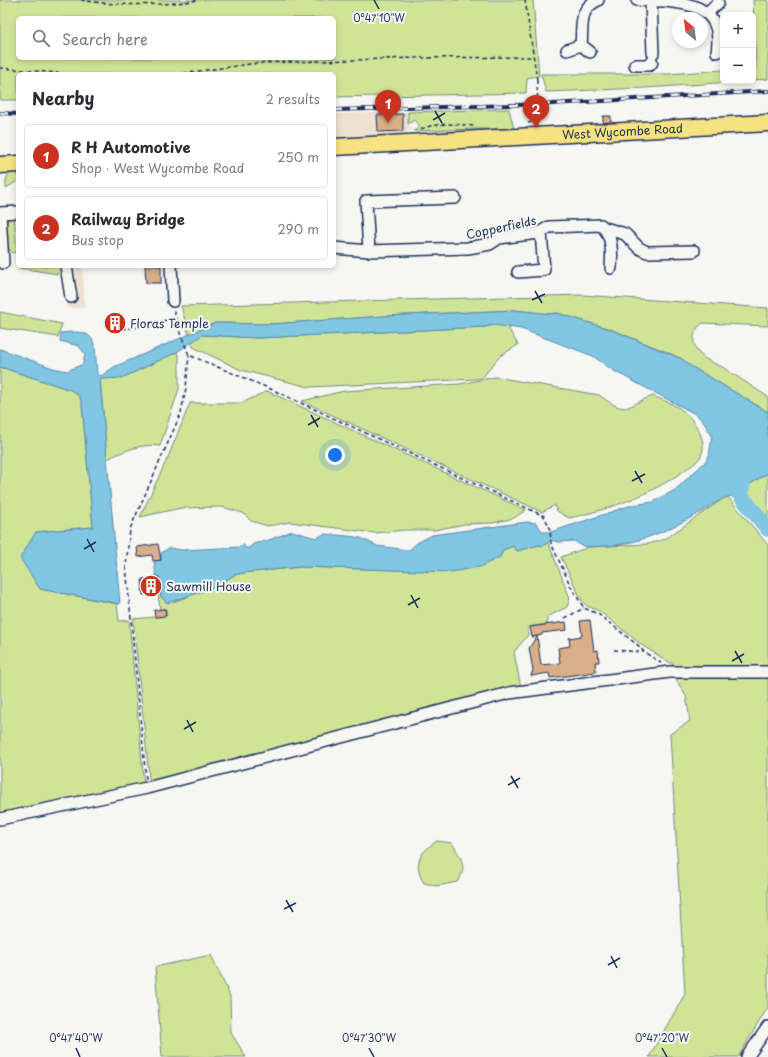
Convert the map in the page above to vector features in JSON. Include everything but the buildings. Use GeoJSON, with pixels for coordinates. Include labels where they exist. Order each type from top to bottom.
{"type":"FeatureCollection","features":[{"type":"Feature","properties":{"kind":"highway","name":"West Wycombe Road"},"geometry":{"type":"LineString","coordinates":[[336,146],[768,123]]}},
{"type":"Feature","properties":{"kind":"highway"},"geometry":{"type":"LineString","coordinates":[[0,165],[16,164]]}},
{"type":"Feature","properties":{"kind":"street"},"geometry":{"type":"LineString","coordinates":[[581,45],[583,14],[590,5],[598,0]]}},
{"type":"Feature","properties":{"kind":"street"},"geometry":{"type":"LineString","coordinates":[[637,0],[685,1],[696,4],[710,11],[715,18],[718,47]]}},
{"type":"Feature","properties":{"kind":"street"},"geometry":{"type":"LineString","coordinates":[[635,65],[650,65],[652,53],[651,1]]}},
{"type":"Feature","properties":{"kind":"street"},"geometry":{"type":"LineString","coordinates":[[710,11],[718,3]]}},
{"type":"Feature","properties":{"kind":"street"},"geometry":{"type":"LineString","coordinates":[[567,50],[581,45]]}},
{"type":"Feature","properties":{"kind":"street"},"geometry":{"type":"LineString","coordinates":[[581,45],[590,52]]}},
{"type":"Feature","properties":{"kind":"street"},"geometry":{"type":"LineString","coordinates":[[369,251],[366,201],[455,198]]}},
{"type":"Feature","properties":{"kind":"street"},"geometry":{"type":"LineString","coordinates":[[3,263],[0,213],[16,212]]}},
{"type":"Feature","properties":{"kind":"street","name":"Copperfields"},"geometry":{"type":"LineString","coordinates":[[336,248],[369,251],[468,248],[490,244],[499,238],[541,232],[549,227],[601,225],[605,228],[625,234],[639,248],[647,252],[694,251]]}},
{"type":"Feature","properties":{"kind":"street"},"geometry":{"type":"LineString","coordinates":[[605,228],[612,249],[611,268]]}},
{"type":"Feature","properties":{"kind":"street"},"geometry":{"type":"LineString","coordinates":[[518,272],[544,270],[541,232]]}},
{"type":"Feature","properties":{"kind":"street"},"geometry":{"type":"LineString","coordinates":[[66,268],[71,297]]}},
{"type":"Feature","properties":{"kind":"street"},"geometry":{"type":"LineString","coordinates":[[171,268],[173,301]]}},
{"type":"Feature","properties":{"kind":"street"},"geometry":{"type":"LineString","coordinates":[[0,819],[147,788],[509,693],[670,672],[768,672]]}},
{"type":"Feature","properties":{"kind":"street"},"geometry":{"type":"LineString","coordinates":[[747,1057],[768,1027]]}},
{"type":"Feature","properties":{"kind":"path"},"geometry":{"type":"LineString","coordinates":[[81,0],[97,3],[182,3],[198,0]]}},
{"type":"Feature","properties":{"kind":"path"},"geometry":{"type":"LineString","coordinates":[[525,0],[537,80],[538,112]]}},
{"type":"Feature","properties":{"kind":"path"},"geometry":{"type":"LineString","coordinates":[[192,72],[258,63],[439,57],[533,57]]}},
{"type":"Feature","properties":{"kind":"path"},"geometry":{"type":"LineString","coordinates":[[0,68],[47,72]]}},
{"type":"Feature","properties":{"kind":"path"},"geometry":{"type":"LineString","coordinates":[[147,788],[126,566],[130,529],[181,413],[186,388],[189,355],[175,318],[173,301]]}},
{"type":"Feature","properties":{"kind":"path"},"geometry":{"type":"LineString","coordinates":[[122,329],[140,328],[175,318]]}},
{"type":"Feature","properties":{"kind":"path"},"geometry":{"type":"LineString","coordinates":[[189,355],[273,390],[544,516],[550,528],[551,543],[571,587],[584,608],[598,614],[640,647],[644,652],[657,659],[670,672]]}},
{"type":"Feature","properties":{"kind":"path"},"geometry":{"type":"LineString","coordinates":[[565,618],[584,608]]}},
{"type":"Feature","properties":{"kind":"path"},"geometry":{"type":"LineString","coordinates":[[614,650],[644,652]]}},
{"type":"Feature","properties":{"kind":"shaded area"},"geometry":{"type":"Polygon","coordinates":[[[408,112],[408,124],[413,130],[398,135],[336,138],[336,114],[408,112]]]}},
{"type":"Feature","properties":{"kind":"shaded area"},"geometry":{"type":"Polygon","coordinates":[[[65,268],[82,268],[85,308],[67,308],[65,268]]]}},
{"type":"Feature","properties":{"kind":"green space"},"geometry":{"type":"Polygon","coordinates":[[[0,0],[533,0],[539,76],[527,78],[526,93],[336,97],[336,72],[16,72],[16,100],[0,100],[0,0]]]}},
{"type":"Feature","properties":{"kind":"green space"},"geometry":{"type":"Polygon","coordinates":[[[753,0],[768,0],[768,79],[756,80],[756,12],[754,12],[753,0]]]}},
{"type":"Feature","properties":{"kind":"green space"},"geometry":{"type":"Polygon","coordinates":[[[720,70],[720,83],[646,88],[546,92],[541,74],[669,74],[720,70]]]}},
{"type":"Feature","properties":{"kind":"green space"},"geometry":{"type":"Polygon","coordinates":[[[509,109],[514,129],[414,131],[420,126],[414,120],[408,124],[408,112],[509,109]]]}},
{"type":"Feature","properties":{"kind":"green space"},"geometry":{"type":"Polygon","coordinates":[[[16,171],[16,182],[6,188],[6,178],[16,171]]]}},
{"type":"Feature","properties":{"kind":"green space"},"geometry":{"type":"Polygon","coordinates":[[[14,215],[16,252],[13,253],[8,247],[6,238],[7,220],[14,215]]]}},
{"type":"Feature","properties":{"kind":"green space"},"geometry":{"type":"Polygon","coordinates":[[[19,268],[65,268],[65,275],[19,268]]]}},
{"type":"Feature","properties":{"kind":"green space"},"geometry":{"type":"Polygon","coordinates":[[[582,295],[768,308],[768,326],[703,323],[695,332],[694,345],[704,358],[724,368],[768,397],[768,412],[689,365],[682,359],[610,329],[557,313],[551,314],[514,310],[385,316],[271,324],[215,323],[189,335],[181,306],[582,295]]]}},
{"type":"Feature","properties":{"kind":"green space"},"geometry":{"type":"Polygon","coordinates":[[[0,312],[62,324],[58,337],[0,328],[0,312]]]}},
{"type":"Feature","properties":{"kind":"green space"},"geometry":{"type":"Polygon","coordinates":[[[494,325],[507,326],[518,345],[500,356],[482,378],[476,379],[309,387],[241,370],[193,347],[191,342],[202,335],[258,338],[485,327],[494,325]]]}},
{"type":"Feature","properties":{"kind":"green space"},"geometry":{"type":"Polygon","coordinates":[[[177,352],[179,356],[179,389],[160,446],[153,445],[139,447],[107,459],[100,379],[122,378],[177,352]]]}},
{"type":"Feature","properties":{"kind":"green space"},"geometry":{"type":"Polygon","coordinates":[[[0,367],[71,390],[80,397],[82,403],[93,527],[36,532],[40,589],[117,604],[119,621],[129,620],[144,784],[0,817],[0,367]]]}},
{"type":"Feature","properties":{"kind":"green space"},"geometry":{"type":"Polygon","coordinates":[[[495,377],[599,395],[616,406],[622,408],[626,408],[653,396],[676,406],[695,424],[703,442],[701,456],[690,467],[672,479],[644,494],[600,510],[569,518],[557,511],[555,505],[542,512],[302,401],[344,391],[460,384],[495,377]]]}},
{"type":"Feature","properties":{"kind":"green space"},"geometry":{"type":"Polygon","coordinates":[[[267,391],[526,510],[514,518],[493,523],[465,524],[434,530],[405,530],[375,533],[290,522],[268,526],[251,521],[243,513],[222,507],[181,508],[140,517],[169,455],[190,403],[242,403],[267,391]]]}},
{"type":"Feature","properties":{"kind":"green space"},"geometry":{"type":"Polygon","coordinates":[[[768,473],[768,529],[740,495],[744,488],[768,473]]]}},
{"type":"Feature","properties":{"kind":"green space"},"geometry":{"type":"Polygon","coordinates":[[[727,496],[768,545],[768,668],[677,667],[643,646],[599,611],[587,606],[582,601],[561,557],[589,547],[647,544],[665,539],[727,496]]]}},
{"type":"Feature","properties":{"kind":"green space"},"geometry":{"type":"Polygon","coordinates":[[[548,542],[570,598],[567,607],[547,617],[547,624],[528,627],[528,635],[514,652],[521,688],[150,785],[133,619],[166,616],[166,609],[160,609],[158,594],[160,593],[161,597],[173,602],[217,586],[234,575],[301,567],[431,571],[494,559],[500,557],[503,550],[513,546],[517,551],[539,545],[543,546],[548,542]]]}},
{"type":"Feature","properties":{"kind":"green space"},"geometry":{"type":"Polygon","coordinates":[[[675,678],[768,678],[768,1007],[738,1057],[649,1057],[685,994],[670,734],[690,721],[686,696],[675,678]]]}},
{"type":"Feature","properties":{"kind":"green space"},"geometry":{"type":"Polygon","coordinates":[[[437,841],[452,843],[460,857],[463,867],[461,877],[457,882],[437,886],[424,883],[420,876],[418,864],[422,854],[437,841]]]}},
{"type":"Feature","properties":{"kind":"green space"},"geometry":{"type":"Polygon","coordinates":[[[211,955],[230,996],[231,1033],[246,1057],[162,1057],[155,967],[211,955]]]}},
{"type":"Feature","properties":{"kind":"water"},"geometry":{"type":"Polygon","coordinates":[[[514,310],[551,314],[557,313],[610,329],[682,359],[689,365],[768,412],[768,473],[744,488],[740,495],[722,499],[696,515],[662,532],[626,543],[590,547],[580,545],[575,541],[558,542],[551,540],[543,546],[539,545],[517,551],[513,546],[503,550],[500,557],[480,567],[451,572],[301,567],[243,573],[234,575],[217,586],[167,603],[161,597],[159,577],[156,577],[154,561],[161,560],[161,553],[169,548],[182,550],[240,547],[243,544],[245,548],[249,548],[253,544],[269,540],[292,531],[316,538],[325,534],[361,538],[377,546],[409,550],[417,543],[432,535],[527,522],[536,523],[543,532],[551,532],[632,505],[653,502],[675,490],[705,462],[709,456],[712,436],[697,415],[614,371],[593,356],[521,329],[494,325],[485,327],[258,338],[202,335],[177,352],[122,378],[100,379],[120,604],[40,589],[20,558],[36,532],[93,527],[82,404],[80,397],[71,390],[0,367],[0,349],[53,368],[67,371],[83,364],[85,354],[79,346],[60,341],[61,333],[83,333],[89,336],[95,346],[97,374],[101,376],[114,367],[215,323],[271,324],[385,316],[514,310]]]}},
{"type":"Feature","properties":{"kind":"waterway"},"geometry":{"type":"LineString","coordinates":[[745,474],[740,495],[768,529]]}},
{"type":"Feature","properties":{"kind":"railway"},"geometry":{"type":"LineString","coordinates":[[336,110],[552,104],[768,91]]}},
{"type":"Feature","properties":{"kind":"railway"},"geometry":{"type":"LineString","coordinates":[[0,113],[16,114]]}},
{"type":"Feature","properties":{"kind":"place","name":"R H Automotive"},"geometry":{"type":"Point","coordinates":[388,123]}},
{"type":"Feature","properties":{"kind":"place","name":"Railway Bridge"},"geometry":{"type":"Point","coordinates":[536,128]}},
{"type":"Feature","properties":{"kind":"place","name":"Floras Temple"},"geometry":{"type":"Point","coordinates":[115,323]}},
{"type":"Feature","properties":{"kind":"place","name":"Sawmill House"},"geometry":{"type":"Point","coordinates":[151,586]}}]}
